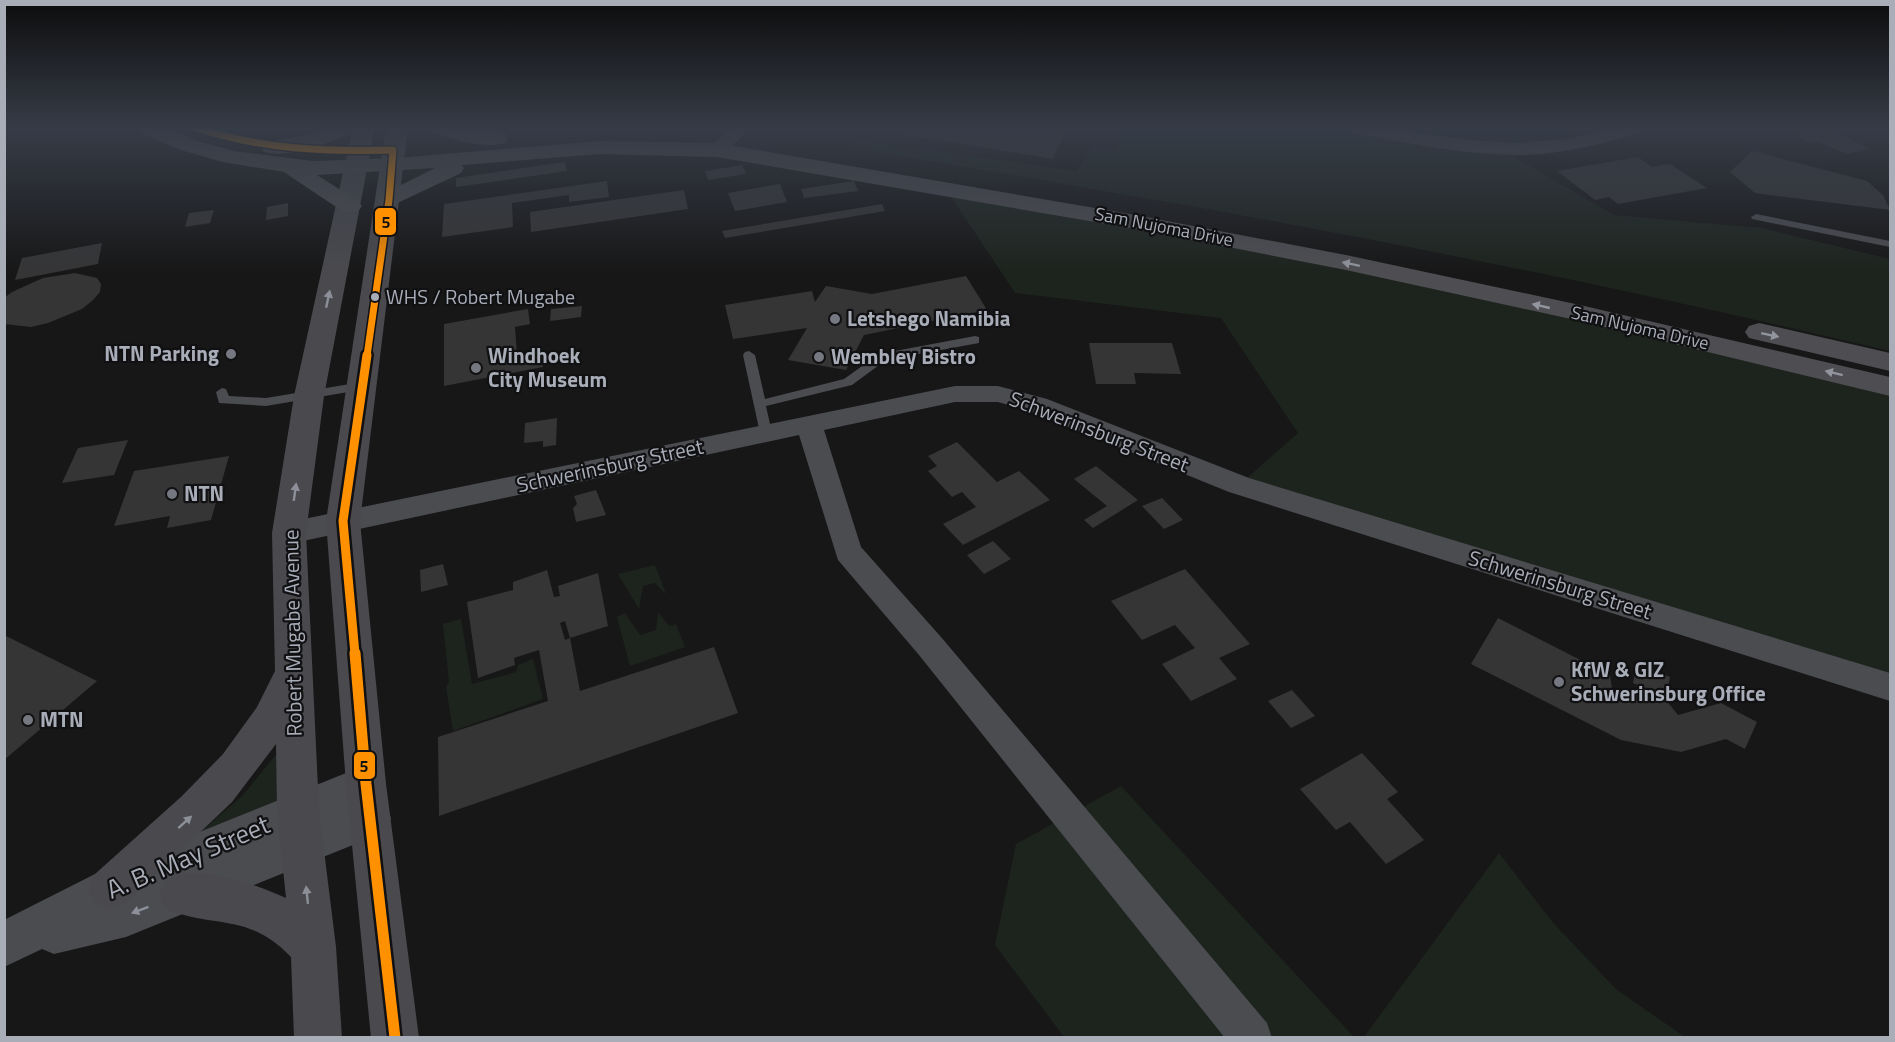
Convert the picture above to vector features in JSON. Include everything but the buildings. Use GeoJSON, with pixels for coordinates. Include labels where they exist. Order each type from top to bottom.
{"type":"FeatureCollection","features":[{"type":"Feature","properties":{"kind":"highway"},"geometry":{"type":"LineString","coordinates":[[304,176],[350,206]]}},
{"type":"Feature","properties":{"kind":"highway"},"geometry":{"type":"LineString","coordinates":[[389,200],[435,176]]}},
{"type":"Feature","properties":{"kind":"highway","name":"Sam Nujoma Drive"},"geometry":{"type":"LineString","coordinates":[[915,176],[1272,247],[1509,298],[1890,387]]}},
{"type":"Feature","properties":{"kind":"highway","name":"Sam Nujoma Drive"},"geometry":{"type":"LineString","coordinates":[[966,176],[1217,217],[1340,240],[1890,362]]}},
{"type":"Feature","properties":{"kind":"main road","name":"Robert Mugabe Avenue"},"geometry":{"type":"LineString","coordinates":[[318,1038],[313,947],[300,828],[289,533],[309,396],[355,176]]}},
{"type":"Feature","properties":{"kind":"main road"},"geometry":{"type":"LineString","coordinates":[[391,176],[343,521],[368,801],[395,1038]]}},
{"type":"Feature","properties":{"kind":"main road"},"geometry":{"type":"LineString","coordinates":[[110,889],[196,812],[240,761],[271,720],[293,671]]}},
{"type":"Feature","properties":{"kind":"main road"},"geometry":{"type":"LineString","coordinates":[[181,894],[231,900],[252,906],[282,919],[313,947]]}},
{"type":"Feature","properties":{"kind":"street","name":"Schwerinsburg Street"},"geometry":{"type":"LineString","coordinates":[[289,533],[956,393],[998,394],[1038,405],[1239,485],[1890,687]]}},
{"type":"Feature","properties":{"kind":"street"},"geometry":{"type":"LineString","coordinates":[[809,424],[848,552],[938,655],[1252,1038]]}},
{"type":"Feature","properties":{"kind":"street","name":"A. B. May Street"},"geometry":{"type":"LineString","coordinates":[[9,943],[110,889],[300,828],[368,801]]}},
{"type":"Feature","properties":{"kind":"street","name":"A. B. May Street"},"geometry":{"type":"LineString","coordinates":[[9,943],[126,915],[181,894],[300,828]]}},
{"type":"Feature","properties":{"kind":"lane"},"geometry":{"type":"LineString","coordinates":[[1756,217],[1890,244]]}},
{"type":"Feature","properties":{"kind":"lane"},"geometry":{"type":"LineString","coordinates":[[760,404],[848,382],[883,357],[975,340]]}},
{"type":"Feature","properties":{"kind":"lane"},"geometry":{"type":"LineString","coordinates":[[749,354],[766,433]]}},
{"type":"Feature","properties":{"kind":"lane"},"geometry":{"type":"LineString","coordinates":[[222,392],[223,400],[266,402],[362,386]]}},
{"type":"Feature","properties":{"kind":"shaded area"},"geometry":{"type":"Polygon","coordinates":[[[1017,176],[1546,176],[1614,215],[1762,228],[1890,259],[1890,351],[1501,266],[1017,176]]]}},
{"type":"Feature","properties":{"kind":"shaded area"},"geometry":{"type":"Polygon","coordinates":[[[950,195],[1422,284],[1657,333],[1890,387],[1890,687],[1239,485],[1298,433],[1221,318],[1015,293],[950,195]]]}},
{"type":"Feature","properties":{"kind":"shaded area"},"geometry":{"type":"Polygon","coordinates":[[[655,565],[666,594],[655,583],[643,586],[639,609],[618,574],[655,565]]]}},
{"type":"Feature","properties":{"kind":"shaded area"},"geometry":{"type":"Polygon","coordinates":[[[658,612],[669,626],[676,624],[685,647],[630,666],[617,617],[625,613],[640,635],[656,630],[658,612]]]}},
{"type":"Feature","properties":{"kind":"shaded area"},"geometry":{"type":"Polygon","coordinates":[[[461,619],[472,684],[516,672],[518,665],[533,659],[543,699],[453,731],[446,687],[449,682],[443,624],[461,619]]]}},
{"type":"Feature","properties":{"kind":"shaded area"},"geometry":{"type":"Polygon","coordinates":[[[284,749],[291,811],[201,832],[243,795],[275,756],[284,749]]]}},
{"type":"Feature","properties":{"kind":"shaded area"},"geometry":{"type":"Polygon","coordinates":[[[1121,786],[1354,1037],[1064,1037],[995,945],[1016,844],[1121,786]]]}},
{"type":"Feature","properties":{"kind":"shaded area"},"geometry":{"type":"Polygon","coordinates":[[[1499,853],[1554,924],[1617,990],[1685,1037],[1364,1037],[1499,853]]]}},
{"type":"Feature","properties":{"kind":"transit line","name":"5"},"geometry":{"type":"LineString","coordinates":[[391,176],[343,521],[366,784],[395,1038]]}},
{"type":"Feature","properties":{"kind":"place","name":"WHS / Robert Mugabe"},"geometry":{"type":"Point","coordinates":[375,297]}},
{"type":"Feature","properties":{"kind":"place","name":"Letshego Namibia"},"geometry":{"type":"Point","coordinates":[835,319]}},
{"type":"Feature","properties":{"kind":"place","name":"NTN Parking"},"geometry":{"type":"Point","coordinates":[231,354]}},
{"type":"Feature","properties":{"kind":"place","name":"Wembley Bistro"},"geometry":{"type":"Point","coordinates":[819,357]}},
{"type":"Feature","properties":{"kind":"place","name":"Windhoek City Museum"},"geometry":{"type":"Point","coordinates":[476,368]}},
{"type":"Feature","properties":{"kind":"place","name":"NTN"},"geometry":{"type":"Point","coordinates":[172,494]}},
{"type":"Feature","properties":{"kind":"place","name":"KfW & GIZ Schwerinsburg Office"},"geometry":{"type":"Point","coordinates":[1559,682]}},
{"type":"Feature","properties":{"kind":"place","name":"MTN"},"geometry":{"type":"Point","coordinates":[28,720]}}]}
